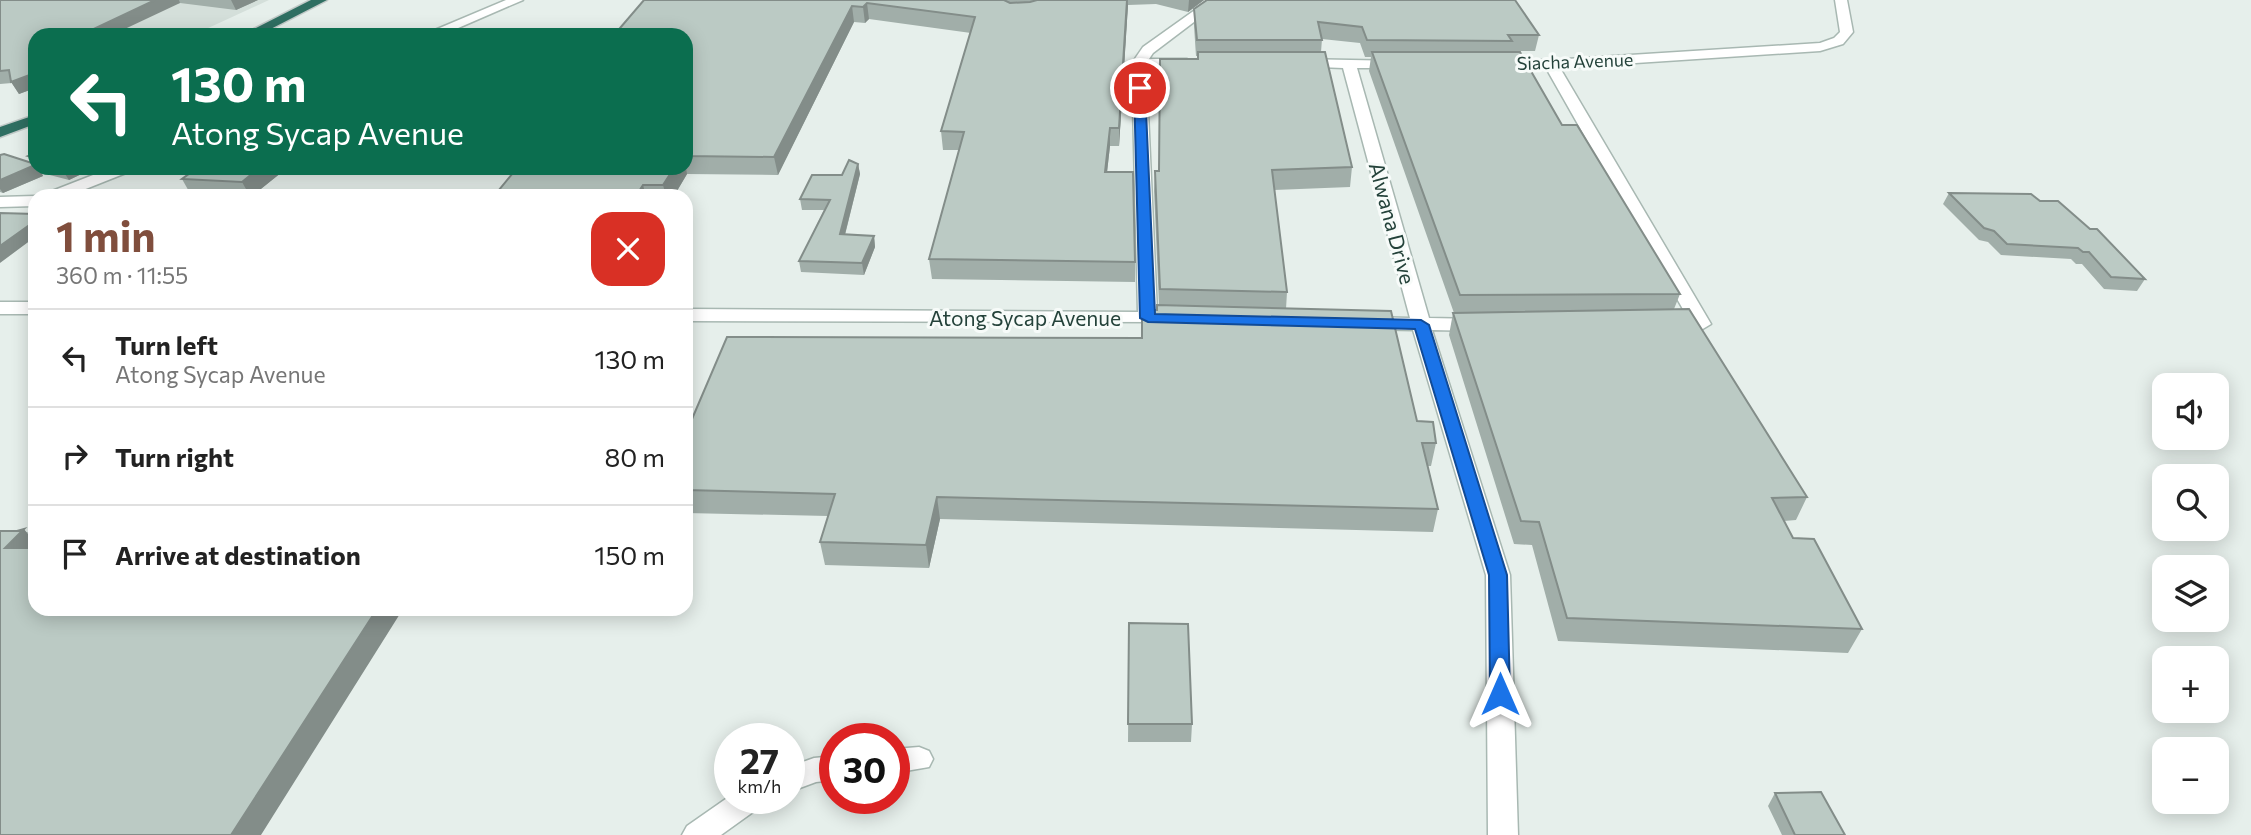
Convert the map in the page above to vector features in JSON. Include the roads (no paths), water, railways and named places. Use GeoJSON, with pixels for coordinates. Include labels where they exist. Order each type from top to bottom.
{"type":"FeatureCollection","features":[{"type":"Feature","properties":{"kind":"highway"},"geometry":{"type":"LineString","coordinates":[[263,28],[321,0]]}},
{"type":"Feature","properties":{"kind":"highway"},"geometry":{"type":"LineString","coordinates":[[0,132],[28,122]]}},
{"type":"Feature","properties":{"kind":"street"},"geometry":{"type":"LineString","coordinates":[[447,28],[517,0]]}},
{"type":"Feature","properties":{"kind":"street"},"geometry":{"type":"LineString","coordinates":[[1148,318],[1139,63],[1147,50],[1217,0]]}},
{"type":"Feature","properties":{"kind":"street","name":"Siacha Avenue"},"geometry":{"type":"LineString","coordinates":[[1483,64],[1550,64],[1804,49],[1832,44],[1843,39],[1847,31],[1841,0]]}},
{"type":"Feature","properties":{"kind":"street"},"geometry":{"type":"LineString","coordinates":[[1139,63],[1205,63]]}},
{"type":"Feature","properties":{"kind":"street"},"geometry":{"type":"LineString","coordinates":[[1283,63],[1416,64]]}},
{"type":"Feature","properties":{"kind":"street","name":"Alwana Drive"},"geometry":{"type":"LineString","coordinates":[[1349,64],[1421,325],[1498,575],[1503,835]]}},
{"type":"Feature","properties":{"kind":"street"},"geometry":{"type":"LineString","coordinates":[[1550,64],[1700,324],[1659,324]]}},
{"type":"Feature","properties":{"kind":"street"},"geometry":{"type":"LineString","coordinates":[[71,189],[107,175]]}},
{"type":"Feature","properties":{"kind":"street"},"geometry":{"type":"LineString","coordinates":[[0,202],[28,202]]}},
{"type":"Feature","properties":{"kind":"street"},"geometry":{"type":"LineString","coordinates":[[0,308],[28,308]]}},
{"type":"Feature","properties":{"kind":"street","name":"Atong Sycap Avenue"},"geometry":{"type":"LineString","coordinates":[[693,315],[1189,319]]}},
{"type":"Feature","properties":{"kind":"street"},"geometry":{"type":"LineString","coordinates":[[1353,323],[1491,325]]}},
{"type":"Feature","properties":{"kind":"street"},"geometry":{"type":"LineString","coordinates":[[0,541],[28,542]]}},
{"type":"Feature","properties":{"kind":"street"},"geometry":{"type":"LineString","coordinates":[[697,835],[727,814]]}}]}
